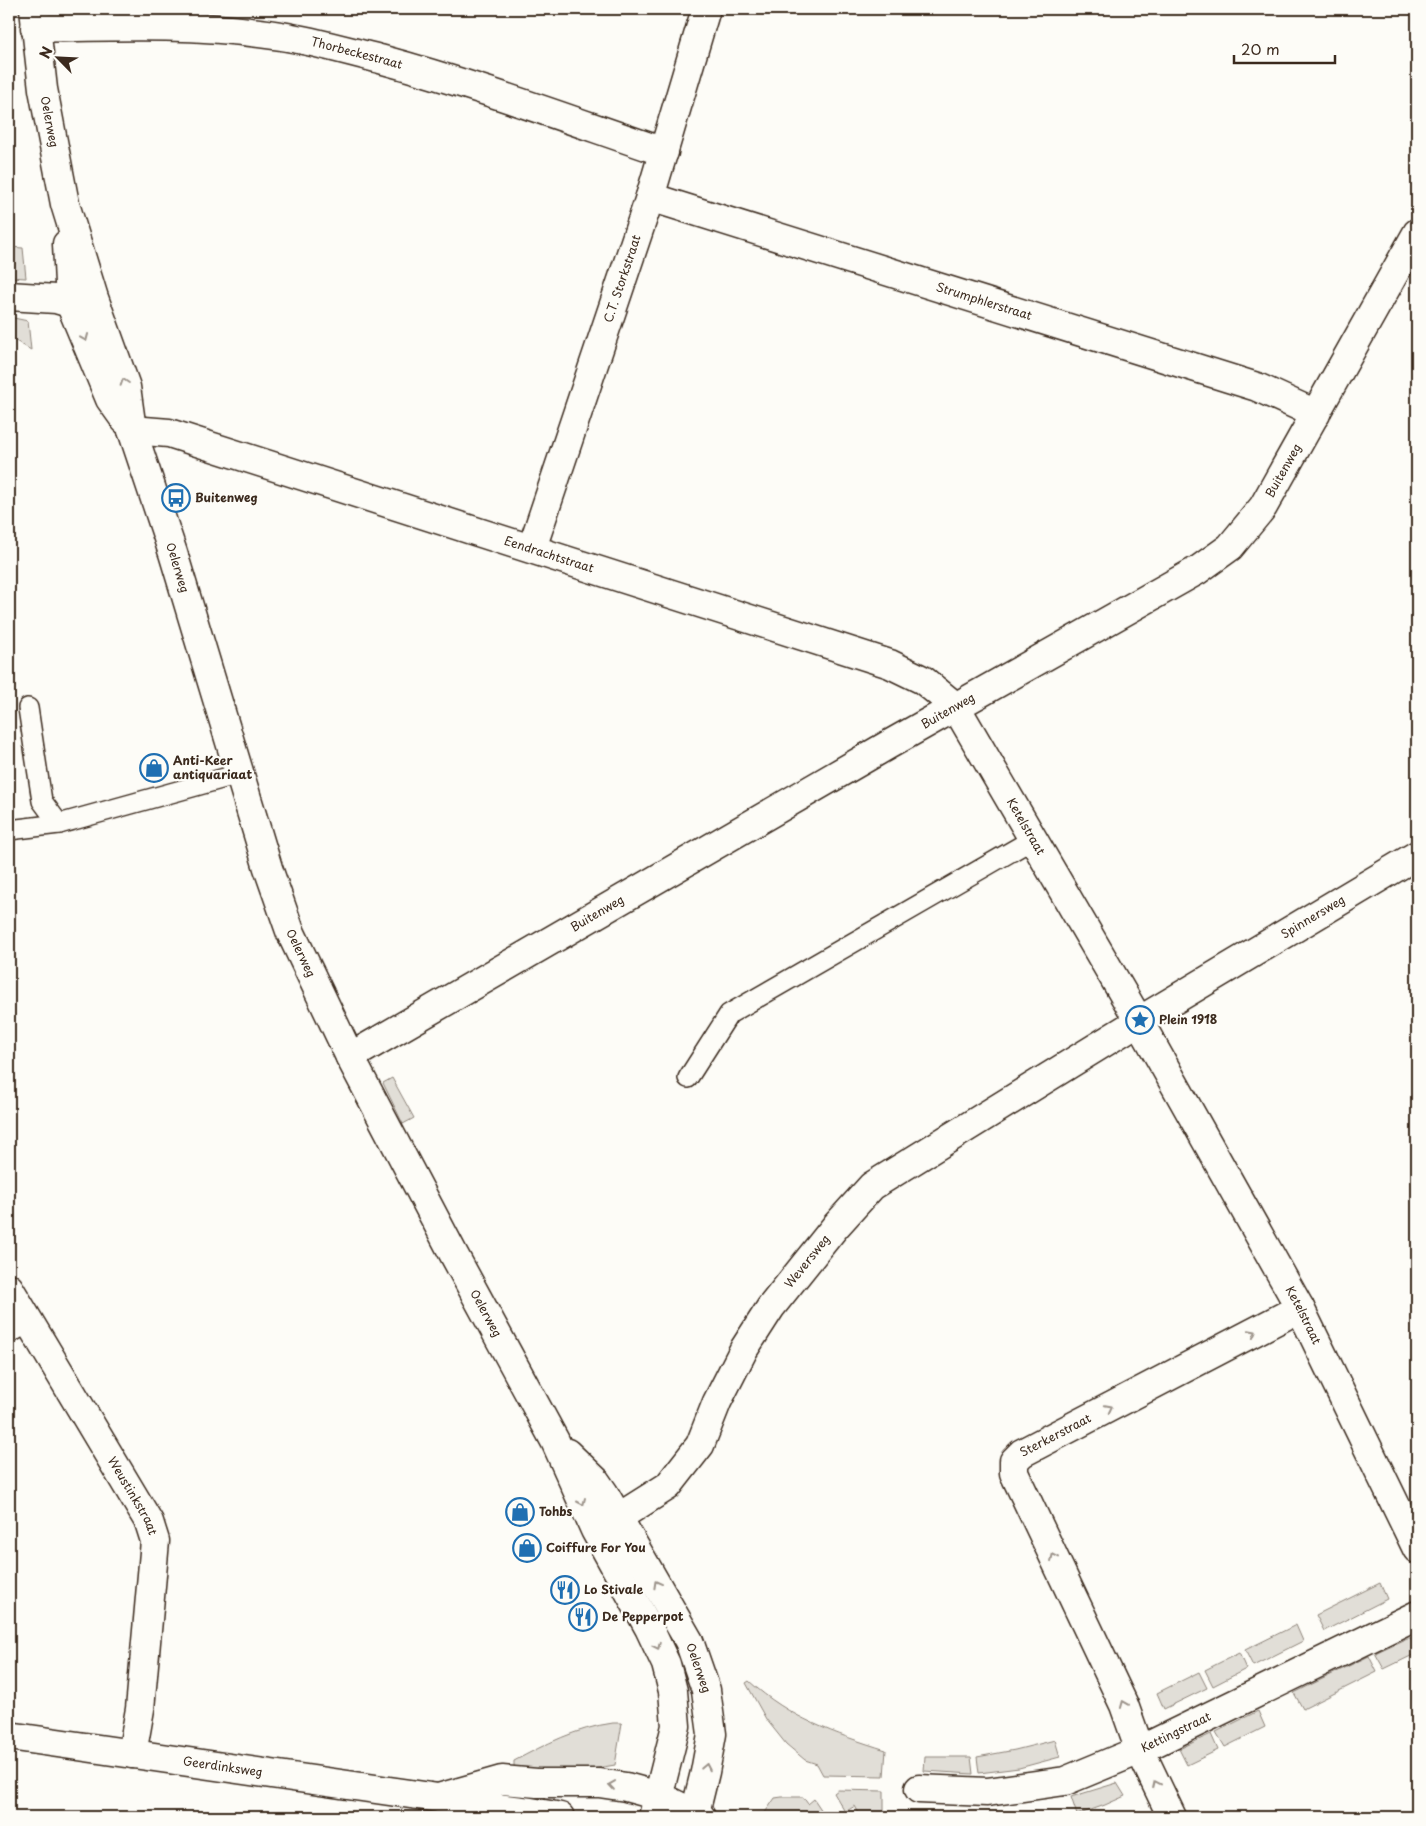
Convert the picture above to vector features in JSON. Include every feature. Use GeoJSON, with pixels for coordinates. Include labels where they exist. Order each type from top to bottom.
{"type":"FeatureCollection","features":[{"type":"Feature","properties":{"kind":"street","name":"C.T. Storkstraat"},"geometry":{"type":"LineString","coordinates":[[532,548],[650,196],[706,9]]}},
{"type":"Feature","properties":{"kind":"street","name":"Thorbeckestraat"},"geometry":{"type":"LineString","coordinates":[[35,18],[224,28],[283,36],[349,51],[426,72],[664,152]]}},
{"type":"Feature","properties":{"kind":"street","name":"Oelerweg"},"geometry":{"type":"LineString","coordinates":[[35,18],[43,89],[65,204],[94,298],[126,387],[132,430],[173,554],[268,868],[290,931],[350,1058],[555,1441],[595,1530],[649,1628],[666,1664],[673,1691],[676,1726],[656,1807]]}},
{"type":"Feature","properties":{"kind":"street","name":"Strumphlerstraat"},"geometry":{"type":"LineString","coordinates":[[650,196],[1257,387],[1316,414]]}},
{"type":"Feature","properties":{"kind":"street","name":"Oelerweg"},"geometry":{"type":"LineString","coordinates":[[65,204],[70,303],[110,399],[132,430]]}},
{"type":"Feature","properties":{"kind":"street","name":"Buitenweg"},"geometry":{"type":"LineString","coordinates":[[350,1058],[888,745],[1198,570],[1230,546],[1263,507],[1417,233]]}},
{"type":"Feature","properties":{"kind":"street"},"geometry":{"type":"LineString","coordinates":[[9,296],[56,299],[70,303]]}},
{"type":"Feature","properties":{"kind":"street","name":"Eendrachtstraat"},"geometry":{"type":"LineString","coordinates":[[132,430],[169,433],[890,664],[923,680],[956,707]]}},
{"type":"Feature","properties":{"kind":"street","name":"Ketelstraat"},"geometry":{"type":"LineString","coordinates":[[956,707],[1139,1021],[1300,1308],[1417,1549]]}},
{"type":"Feature","properties":{"kind":"street","name":"Spinnersweg"},"geometry":{"type":"LineString","coordinates":[[1139,1021],[1413,866]]}},
{"type":"Feature","properties":{"kind":"street","name":"Weversweg"},"geometry":{"type":"LineString","coordinates":[[619,1517],[668,1486],[695,1452],[700,1445],[718,1402],[744,1349],[771,1307],[872,1186],[1139,1021]]}},
{"type":"Feature","properties":{"kind":"street","name":"Weustinkstraat"},"geometry":{"type":"LineString","coordinates":[[9,1288],[19,1328],[150,1522],[155,1541],[140,1709],[132,1754]]}},
{"type":"Feature","properties":{"kind":"street","name":"Sterkerstraat"},"geometry":{"type":"LineString","coordinates":[[1140,1750],[1124,1704],[1014,1473],[1014,1461],[1022,1453],[1300,1308]]}},
{"type":"Feature","properties":{"kind":"street","name":"Oelerweg"},"geometry":{"type":"LineString","coordinates":[[555,1441],[595,1480],[619,1517],[689,1641],[706,1690],[712,1734],[696,1816]]}},
{"type":"Feature","properties":{"kind":"street","name":"Kettingstraat"},"geometry":{"type":"LineString","coordinates":[[919,1789],[987,1792],[1065,1781],[1140,1750],[1417,1616]]}},
{"type":"Feature","properties":{"kind":"street","name":"Geerdinksweg"},"geometry":{"type":"LineString","coordinates":[[9,1736],[438,1798],[502,1813],[560,1817]]}},
{"type":"Feature","properties":{"kind":"street"},"geometry":{"type":"LineString","coordinates":[[1140,1750],[1172,1817]]}},
{"type":"Feature","properties":{"kind":"street"},"geometry":{"type":"LineString","coordinates":[[502,1780],[502,1813]]}},
{"type":"Feature","properties":{"kind":"street","name":"Geerdinksweg"},"geometry":{"type":"LineString","coordinates":[[438,1798],[502,1780],[537,1783],[598,1783],[626,1787],[656,1807],[696,1816]]}},
{"type":"Feature","properties":{"kind":"lane"},"geometry":{"type":"LineString","coordinates":[[28,708],[42,801],[59,824]]}},
{"type":"Feature","properties":{"kind":"lane"},"geometry":{"type":"LineString","coordinates":[[9,830],[59,824],[239,774]]}},
{"type":"Feature","properties":{"kind":"lane"},"geometry":{"type":"LineString","coordinates":[[688,1078],[729,1014],[1033,839]]}},
{"type":"Feature","properties":{"kind":"shaded area"},"geometry":{"type":"Polygon","coordinates":[[[9,247],[23,248],[26,278],[9,277],[9,247]]]}},
{"type":"Feature","properties":{"kind":"shaded area"},"geometry":{"type":"Polygon","coordinates":[[[9,317],[28,321],[31,350],[9,337],[9,317]]]}},
{"type":"Feature","properties":{"kind":"shaded area"},"geometry":{"type":"Polygon","coordinates":[[[392,1078],[414,1118],[403,1124],[383,1083],[392,1078]]]}},
{"type":"Feature","properties":{"kind":"shaded area"},"geometry":{"type":"Polygon","coordinates":[[[1380,1583],[1387,1599],[1324,1631],[1316,1615],[1380,1583]]]}},
{"type":"Feature","properties":{"kind":"shaded area"},"geometry":{"type":"Polygon","coordinates":[[[1296,1625],[1303,1641],[1253,1666],[1245,1650],[1296,1625]]]}},
{"type":"Feature","properties":{"kind":"shaded area"},"geometry":{"type":"Polygon","coordinates":[[[1407,1638],[1411,1638],[1417,1653],[1384,1669],[1375,1653],[1407,1638]]]}},
{"type":"Feature","properties":{"kind":"shaded area"},"geometry":{"type":"Polygon","coordinates":[[[1239,1653],[1246,1669],[1213,1686],[1205,1670],[1239,1653]]]}},
{"type":"Feature","properties":{"kind":"shaded area"},"geometry":{"type":"Polygon","coordinates":[[[1369,1656],[1377,1672],[1303,1709],[1294,1693],[1369,1656]]]}},
{"type":"Feature","properties":{"kind":"shaded area"},"geometry":{"type":"Polygon","coordinates":[[[1199,1672],[1207,1688],[1164,1709],[1157,1693],[1199,1672]]]}},
{"type":"Feature","properties":{"kind":"shaded area"},"geometry":{"type":"Polygon","coordinates":[[[749,1681],[764,1694],[796,1715],[849,1738],[886,1750],[884,1776],[823,1775],[817,1764],[805,1760],[786,1744],[766,1719],[746,1683],[749,1681]]]}},
{"type":"Feature","properties":{"kind":"shaded area"},"geometry":{"type":"Polygon","coordinates":[[[1258,1711],[1265,1727],[1225,1747],[1216,1732],[1258,1711]]]}},
{"type":"Feature","properties":{"kind":"shaded area"},"geometry":{"type":"Polygon","coordinates":[[[622,1723],[615,1765],[580,1771],[514,1769],[514,1761],[550,1743],[586,1729],[622,1723]]]}},
{"type":"Feature","properties":{"kind":"shaded area"},"geometry":{"type":"Polygon","coordinates":[[[1211,1734],[1218,1750],[1187,1765],[1179,1749],[1211,1734]]]}},
{"type":"Feature","properties":{"kind":"shaded area"},"geometry":{"type":"Polygon","coordinates":[[[1055,1740],[1060,1757],[1019,1768],[979,1773],[977,1757],[1055,1740]]]}},
{"type":"Feature","properties":{"kind":"shaded area"},"geometry":{"type":"Polygon","coordinates":[[[925,1757],[971,1757],[973,1774],[924,1771],[925,1757]]]}},
{"type":"Feature","properties":{"kind":"shaded area"},"geometry":{"type":"Polygon","coordinates":[[[1117,1783],[1125,1796],[1077,1815],[1071,1797],[1117,1783]]]}},
{"type":"Feature","properties":{"kind":"shaded area"},"geometry":{"type":"Polygon","coordinates":[[[838,1790],[884,1791],[884,1817],[861,1817],[855,1806],[845,1812],[834,1793],[838,1790]]]}},
{"type":"Feature","properties":{"kind":"shaded area"},"geometry":{"type":"Polygon","coordinates":[[[803,1797],[808,1804],[814,1799],[826,1817],[762,1817],[775,1798],[803,1797]]]}},
{"type":"Feature","properties":{"kind":"place","name":"Buitenweg"},"geometry":{"type":"Point","coordinates":[176,498]}},
{"type":"Feature","properties":{"kind":"place","name":"Anti-Keer antiquariaat"},"geometry":{"type":"Point","coordinates":[154,768]}},
{"type":"Feature","properties":{"kind":"place","name":"Plein 1918"},"geometry":{"type":"Point","coordinates":[1140,1020]}},
{"type":"Feature","properties":{"kind":"place","name":"Tohbs"},"geometry":{"type":"Point","coordinates":[520,1512]}},
{"type":"Feature","properties":{"kind":"place","name":"Coiffure For You"},"geometry":{"type":"Point","coordinates":[527,1548]}},
{"type":"Feature","properties":{"kind":"place","name":"Lo Stivale"},"geometry":{"type":"Point","coordinates":[565,1590]}},
{"type":"Feature","properties":{"kind":"place","name":"De Pepperpot"},"geometry":{"type":"Point","coordinates":[583,1617]}}]}
